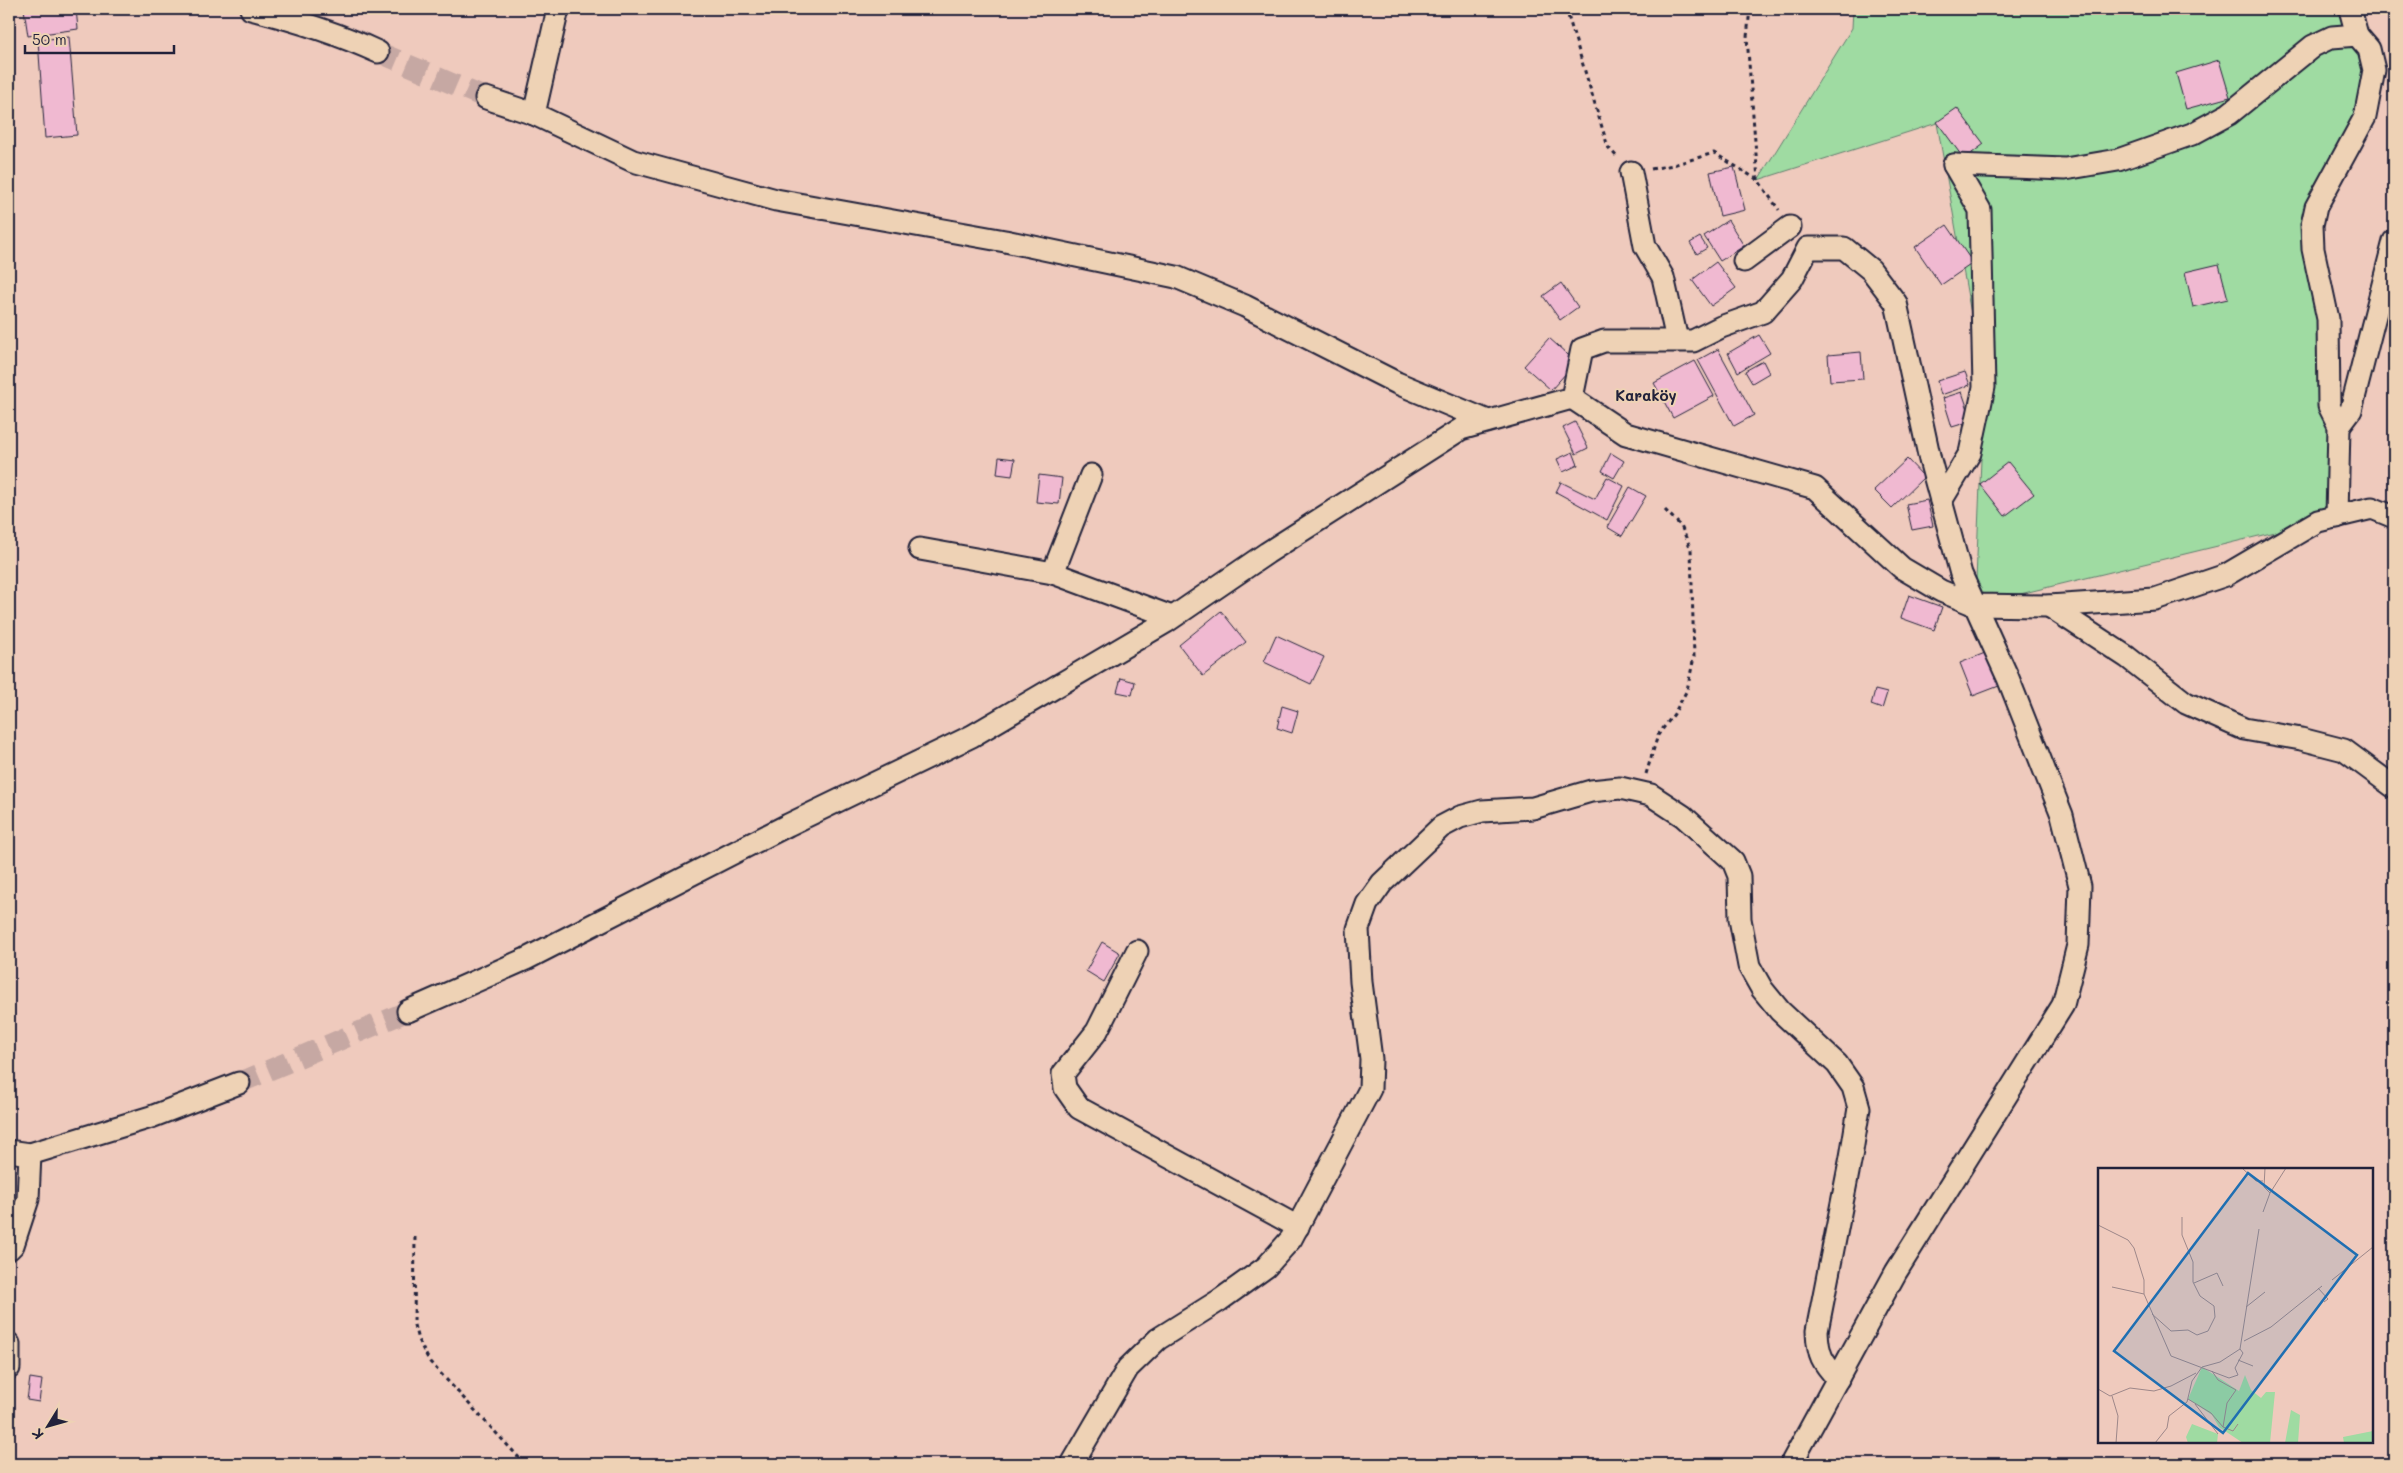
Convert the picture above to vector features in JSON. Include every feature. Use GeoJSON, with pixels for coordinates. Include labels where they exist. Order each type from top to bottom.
{"type":"FeatureCollection","features":[{"type":"Feature","properties":{"kind":"street"},"geometry":{"type":"LineString","coordinates":[[251,9],[294,20],[342,36],[378,52]]}},
{"type":"Feature","properties":{"kind":"street"},"geometry":{"type":"LineString","coordinates":[[534,114],[558,9]]}},
{"type":"Feature","properties":{"kind":"street"},"geometry":{"type":"LineString","coordinates":[[2337,517],[2339,426],[2329,406],[2328,319],[2313,249],[2312,225],[2316,208],[2365,117],[2374,70],[2369,49],[2357,35],[2350,9]]}},
{"type":"Feature","properties":{"kind":"street"},"geometry":{"type":"LineString","coordinates":[[1941,501],[1970,453],[1984,387],[1980,210],[1954,165],[2065,170],[2118,160],[2192,134],[2229,114],[2313,46],[2332,37],[2357,35]]}},
{"type":"Feature","properties":{"kind":"street"},"geometry":{"type":"LineString","coordinates":[[486,98],[534,114],[633,161],[776,200],[1005,241],[1176,277],[1245,306],[1397,383],[1488,422]]}},
{"type":"Feature","properties":{"kind":"street"},"geometry":{"type":"LineString","coordinates":[[1631,172],[1645,246],[1663,277],[1677,340]]}},
{"type":"Feature","properties":{"kind":"street"},"geometry":{"type":"LineString","coordinates":[[1744,261],[1790,227]]}},
{"type":"Feature","properties":{"kind":"street"},"geometry":{"type":"LineString","coordinates":[[2339,426],[2351,410],[2394,242]]}},
{"type":"Feature","properties":{"kind":"street"},"geometry":{"type":"LineString","coordinates":[[1572,398],[1582,350],[1604,341],[1693,341],[1721,327],[1763,312],[1792,279],[1808,248],[1844,248],[1871,270],[1896,303],[1930,460],[1961,574],[2008,678],[2062,815],[2080,886],[2078,945],[2063,1005],[1896,1272],[1791,1464]]}},
{"type":"Feature","properties":{"kind":"street"},"geometry":{"type":"LineString","coordinates":[[408,1010],[526,959],[788,825],[972,736],[1086,671],[1172,618],[1267,553],[1421,453],[1462,429],[1572,398],[1626,434],[1815,488],[1902,568],[1941,591],[1976,605],[2049,606],[2155,599],[2226,575],[2318,521],[2372,508],[2394,517]]}},
{"type":"Feature","properties":{"kind":"street"},"geometry":{"type":"LineString","coordinates":[[1053,573],[1091,475]]}},
{"type":"Feature","properties":{"kind":"street"},"geometry":{"type":"LineString","coordinates":[[920,549],[1053,573],[1172,618]]}},
{"type":"Feature","properties":{"kind":"street"},"geometry":{"type":"LineString","coordinates":[[2049,606],[2127,657],[2186,703],[2244,729],[2301,739],[2344,750],[2394,787]]}},
{"type":"Feature","properties":{"kind":"street"},"geometry":{"type":"LineString","coordinates":[[1072,1464],[1128,1368],[1158,1339],[1220,1300],[1266,1267],[1291,1239],[1298,1227],[1370,1089],[1371,1059],[1361,982],[1358,929],[1367,904],[1382,883],[1441,827],[1460,817],[1482,811],[1534,808],[1591,791],[1620,788],[1648,795],[1682,816],[1734,861],[1739,876],[1740,919],[1749,966],[1762,989],[1780,1011],[1837,1064],[1852,1087],[1859,1108],[1817,1331],[1818,1349],[1825,1365],[1838,1379]]}},
{"type":"Feature","properties":{"kind":"street"},"geometry":{"type":"LineString","coordinates":[[1137,951],[1096,1031],[1063,1074],[1065,1088],[1079,1108],[1298,1227]]}},
{"type":"Feature","properties":{"kind":"street"},"geometry":{"type":"LineString","coordinates":[[9,1151],[30,1154],[151,1117],[239,1083]]}},
{"type":"Feature","properties":{"kind":"street"},"geometry":{"type":"LineString","coordinates":[[9,1249],[13,1245],[28,1199],[30,1154]]}},
{"type":"Feature","properties":{"kind":"street"},"geometry":{"type":"LineString","coordinates":[[9,1344],[9,1368]]}},
{"type":"Feature","properties":{"kind":"path"},"geometry":{"type":"LineString","coordinates":[[1566,9],[1608,147],[1631,172],[1673,165],[1714,153],[1758,180],[1790,227]]}},
{"type":"Feature","properties":{"kind":"path"},"geometry":{"type":"LineString","coordinates":[[1750,9],[1746,37],[1758,180]]}},
{"type":"Feature","properties":{"kind":"path"},"geometry":{"type":"LineString","coordinates":[[1648,795],[1646,773],[1651,751],[1658,735],[1674,714],[1687,690],[1694,657],[1691,549],[1681,526],[1663,508]]}},
{"type":"Feature","properties":{"kind":"path"},"geometry":{"type":"LineString","coordinates":[[415,1237],[414,1325],[418,1340],[430,1362],[525,1464]]}},
{"type":"Feature","properties":{"kind":"green space"},"geometry":{"type":"Polygon","coordinates":[[[1853,9],[2363,9],[2374,70],[2316,208],[2337,517],[1975,605],[1984,387],[1937,123],[1758,180],[1852,28],[1853,9]]]}},
{"type":"Feature","properties":{"kind":"building"},"geometry":{"type":"Polygon","coordinates":[[[24,9],[76,9],[78,29],[28,36],[24,9]]]}},
{"type":"Feature","properties":{"kind":"building"},"geometry":{"type":"Polygon","coordinates":[[[69,37],[77,135],[45,138],[38,40],[69,37]]]}},
{"type":"Feature","properties":{"kind":"building"},"geometry":{"type":"Polygon","coordinates":[[[2219,60],[2230,97],[2186,109],[2176,73],[2219,60]]]}},
{"type":"Feature","properties":{"kind":"building"},"geometry":{"type":"Polygon","coordinates":[[[1957,108],[1984,144],[1964,159],[1937,122],[1957,108]]]}},
{"type":"Feature","properties":{"kind":"building"},"geometry":{"type":"Polygon","coordinates":[[[1734,167],[1745,210],[1720,216],[1710,172],[1734,167]]]}},
{"type":"Feature","properties":{"kind":"building"},"geometry":{"type":"Polygon","coordinates":[[[1728,220],[1744,246],[1720,261],[1704,236],[1728,220]]]}},
{"type":"Feature","properties":{"kind":"building"},"geometry":{"type":"Polygon","coordinates":[[[1947,225],[1973,263],[1941,285],[1915,247],[1947,225]]]}},
{"type":"Feature","properties":{"kind":"building"},"geometry":{"type":"Polygon","coordinates":[[[1700,237],[1707,248],[1697,254],[1690,243],[1700,237]]]}},
{"type":"Feature","properties":{"kind":"building"},"geometry":{"type":"Polygon","coordinates":[[[1716,262],[1736,288],[1711,306],[1692,280],[1716,262]]]}},
{"type":"Feature","properties":{"kind":"building"},"geometry":{"type":"Polygon","coordinates":[[[2219,264],[2228,299],[2193,307],[2185,272],[2219,264]]]}},
{"type":"Feature","properties":{"kind":"building"},"geometry":{"type":"Polygon","coordinates":[[[1561,283],[1578,307],[1560,320],[1543,296],[1561,283]]]}},
{"type":"Feature","properties":{"kind":"building"},"geometry":{"type":"Polygon","coordinates":[[[1759,335],[1770,353],[1738,372],[1728,353],[1759,335]]]}},
{"type":"Feature","properties":{"kind":"building"},"geometry":{"type":"Polygon","coordinates":[[[1549,338],[1576,362],[1551,390],[1524,366],[1549,338]]]}},
{"type":"Feature","properties":{"kind":"building"},"geometry":{"type":"Polygon","coordinates":[[[1718,349],[1754,415],[1734,426],[1698,360],[1718,349]]]}},
{"type":"Feature","properties":{"kind":"building"},"geometry":{"type":"Polygon","coordinates":[[[1861,352],[1863,379],[1830,381],[1828,355],[1861,352]]]}},
{"type":"Feature","properties":{"kind":"building"},"geometry":{"type":"Polygon","coordinates":[[[1695,361],[1714,396],[1673,418],[1654,383],[1695,361]]]}},
{"type":"Feature","properties":{"kind":"building"},"geometry":{"type":"Polygon","coordinates":[[[1763,361],[1769,373],[1752,383],[1745,371],[1763,361]]]}},
{"type":"Feature","properties":{"kind":"building"},"geometry":{"type":"Polygon","coordinates":[[[1965,372],[1970,385],[1941,395],[1937,381],[1965,372]]]}},
{"type":"Feature","properties":{"kind":"building"},"geometry":{"type":"Polygon","coordinates":[[[1962,392],[1972,421],[1952,427],[1943,398],[1962,392]]]}},
{"type":"Feature","properties":{"kind":"building"},"geometry":{"type":"Polygon","coordinates":[[[1575,422],[1588,448],[1576,454],[1563,428],[1575,422]]]}},
{"type":"Feature","properties":{"kind":"building"},"geometry":{"type":"Polygon","coordinates":[[[1573,452],[1578,465],[1563,472],[1557,459],[1573,452]]]}},
{"type":"Feature","properties":{"kind":"building"},"geometry":{"type":"Polygon","coordinates":[[[1611,453],[1624,461],[1614,478],[1602,471],[1611,453]]]}},
{"type":"Feature","properties":{"kind":"building"},"geometry":{"type":"Polygon","coordinates":[[[999,457],[1015,459],[1012,476],[997,474],[999,457]]]}},
{"type":"Feature","properties":{"kind":"building"},"geometry":{"type":"Polygon","coordinates":[[[1907,459],[1924,477],[1892,508],[1874,490],[1907,459]]]}},
{"type":"Feature","properties":{"kind":"building"},"geometry":{"type":"Polygon","coordinates":[[[2008,462],[2034,494],[2005,516],[1980,484],[2008,462]]]}},
{"type":"Feature","properties":{"kind":"building"},"geometry":{"type":"Polygon","coordinates":[[[1039,475],[1062,478],[1059,504],[1036,502],[1039,475]]]}},
{"type":"Feature","properties":{"kind":"building"},"geometry":{"type":"Polygon","coordinates":[[[1607,477],[1624,486],[1607,520],[1556,492],[1561,482],[1595,499],[1607,477]]]}},
{"type":"Feature","properties":{"kind":"building"},"geometry":{"type":"Polygon","coordinates":[[[1630,487],[1646,496],[1622,536],[1607,527],[1630,487]]]}},
{"type":"Feature","properties":{"kind":"building"},"geometry":{"type":"Polygon","coordinates":[[[1927,500],[1933,526],[1912,530],[1906,504],[1927,500]]]}},
{"type":"Feature","properties":{"kind":"building"},"geometry":{"type":"Polygon","coordinates":[[[1909,595],[1942,607],[1934,630],[1901,618],[1909,595]]]}},
{"type":"Feature","properties":{"kind":"building"},"geometry":{"type":"Polygon","coordinates":[[[1221,611],[1246,642],[1203,676],[1179,645],[1221,611]]]}},
{"type":"Feature","properties":{"kind":"building"},"geometry":{"type":"Polygon","coordinates":[[[1276,635],[1324,657],[1311,684],[1264,662],[1276,635]]]}},
{"type":"Feature","properties":{"kind":"building"},"geometry":{"type":"Polygon","coordinates":[[[1985,653],[1999,686],[1973,696],[1960,663],[1985,653]]]}},
{"type":"Feature","properties":{"kind":"building"},"geometry":{"type":"Polygon","coordinates":[[[1121,678],[1135,682],[1132,695],[1117,692],[1121,678]]]}},
{"type":"Feature","properties":{"kind":"building"},"geometry":{"type":"Polygon","coordinates":[[[1875,690],[1887,693],[1882,709],[1871,705],[1875,690]]]}},
{"type":"Feature","properties":{"kind":"building"},"geometry":{"type":"Polygon","coordinates":[[[1282,706],[1298,711],[1292,733],[1277,728],[1282,706]]]}},
{"type":"Feature","properties":{"kind":"building"},"geometry":{"type":"Polygon","coordinates":[[[1102,942],[1120,953],[1104,982],[1086,971],[1102,942]]]}},
{"type":"Feature","properties":{"kind":"building"},"geometry":{"type":"Polygon","coordinates":[[[30,1378],[42,1380],[39,1402],[27,1400],[30,1378]]]}},
{"type":"Feature","properties":{"kind":"tunnel"},"geometry":{"type":"LineString","coordinates":[[378,52],[486,98]]}},
{"type":"Feature","properties":{"kind":"tunnel"},"geometry":{"type":"LineString","coordinates":[[239,1083],[408,1011]]}},
{"type":"Feature","properties":{"kind":"district","name":"Karaköy"},"geometry":{"type":"Point","coordinates":[1646,395]}}]}
